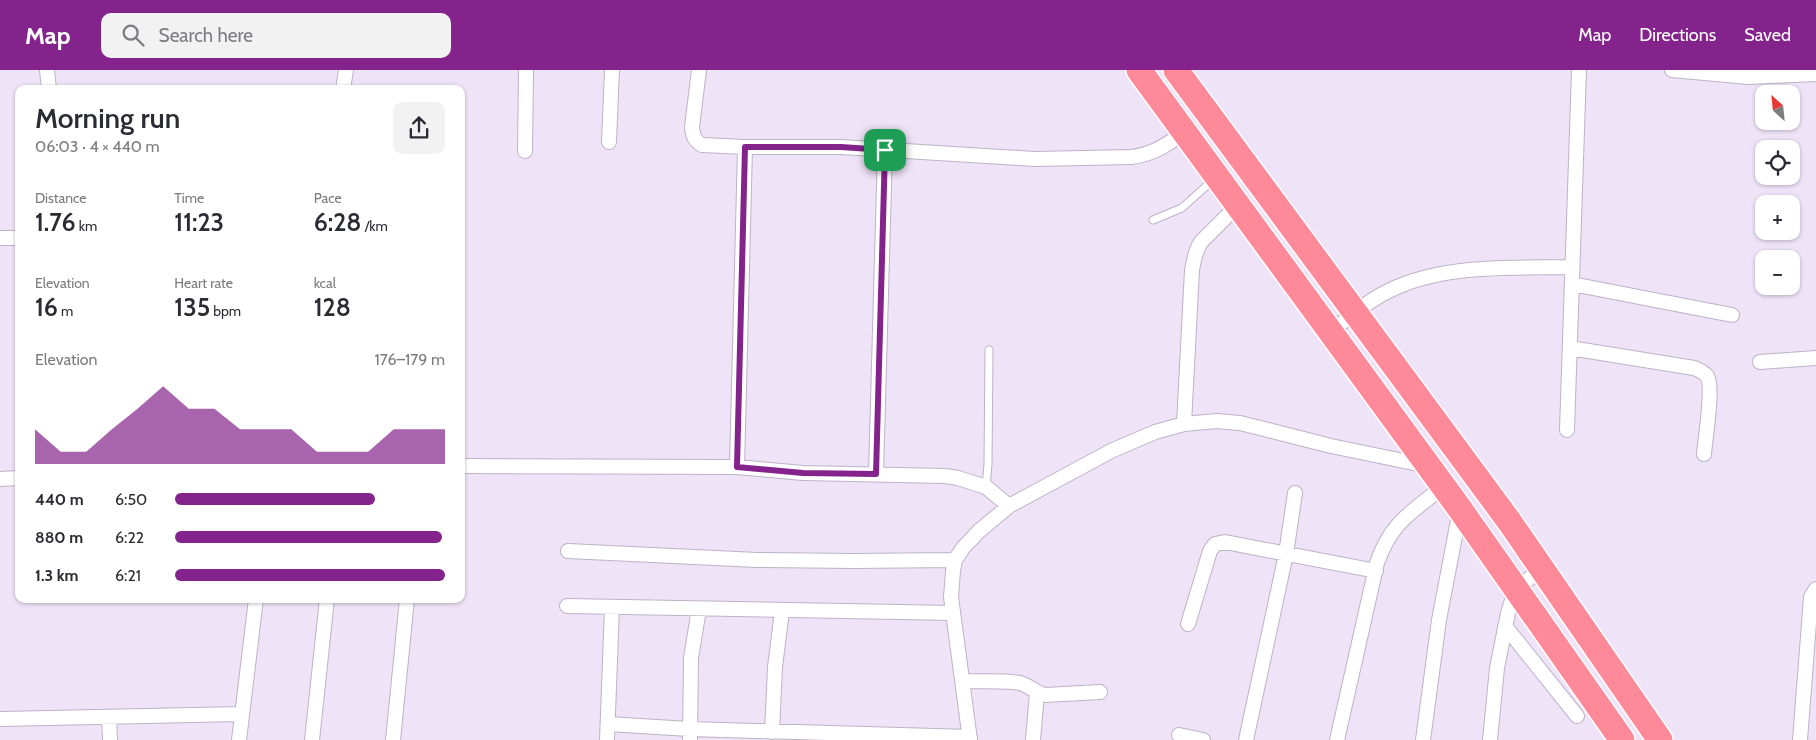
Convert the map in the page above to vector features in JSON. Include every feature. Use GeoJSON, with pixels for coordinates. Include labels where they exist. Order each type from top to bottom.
{"type":"FeatureCollection","features":[{"type":"Feature","properties":{"kind":"highway"},"geometry":{"type":"LineString","coordinates":[[1138,70],[1444,486],[1622,740]]}},
{"type":"Feature","properties":{"kind":"highway"},"geometry":{"type":"LineString","coordinates":[[1176,70],[1510,521],[1660,740]]}},
{"type":"Feature","properties":{"kind":"street"},"geometry":{"type":"LineString","coordinates":[[47,70],[49,85]]}},
{"type":"Feature","properties":{"kind":"street"},"geometry":{"type":"LineString","coordinates":[[344,85],[346,70]]}},
{"type":"Feature","properties":{"kind":"street"},"geometry":{"type":"LineString","coordinates":[[525,151],[526,70]]}},
{"type":"Feature","properties":{"kind":"street"},"geometry":{"type":"LineString","coordinates":[[609,142],[612,70]]}},
{"type":"Feature","properties":{"kind":"street"},"geometry":{"type":"LineString","coordinates":[[699,70],[692,127],[693,136],[702,145],[841,147],[1035,159],[1131,157],[1147,155],[1156,151],[1184,133]]}},
{"type":"Feature","properties":{"kind":"street"},"geometry":{"type":"LineString","coordinates":[[1567,430],[1579,70]]}},
{"type":"Feature","properties":{"kind":"street"},"geometry":{"type":"LineString","coordinates":[[1672,70],[1748,77],[1816,74]]}},
{"type":"Feature","properties":{"kind":"street"},"geometry":{"type":"LineString","coordinates":[[737,467],[745,147]]}},
{"type":"Feature","properties":{"kind":"street"},"geometry":{"type":"LineString","coordinates":[[876,474],[885,150]]}},
{"type":"Feature","properties":{"kind":"street"},"geometry":{"type":"LineString","coordinates":[[1184,424],[1191,280],[1194,256],[1202,242],[1238,205]]}},
{"type":"Feature","properties":{"kind":"street"},"geometry":{"type":"LineString","coordinates":[[0,238],[15,238]]}},
{"type":"Feature","properties":{"kind":"street"},"geometry":{"type":"LineString","coordinates":[[1331,332],[1355,312],[1395,288],[1420,278],[1439,274],[1505,269],[1572,268]]}},
{"type":"Feature","properties":{"kind":"street"},"geometry":{"type":"LineString","coordinates":[[1572,284],[1732,315]]}},
{"type":"Feature","properties":{"kind":"street"},"geometry":{"type":"LineString","coordinates":[[1570,348],[1694,368],[1702,371],[1708,377],[1710,385],[1704,454]]}},
{"type":"Feature","properties":{"kind":"street"},"geometry":{"type":"LineString","coordinates":[[1760,362],[1816,358]]}},
{"type":"Feature","properties":{"kind":"street"},"geometry":{"type":"LineString","coordinates":[[608,724],[689,735],[772,732],[970,738],[964,681],[953,613],[951,584],[954,560],[979,531],[1009,506],[1111,451],[1155,432],[1184,424],[1217,421],[1240,422],[1331,446],[1429,466]]}},
{"type":"Feature","properties":{"kind":"street"},"geometry":{"type":"LineString","coordinates":[[465,466],[737,467],[803,473],[945,476],[986,487],[1009,506]]}},
{"type":"Feature","properties":{"kind":"street"},"geometry":{"type":"LineString","coordinates":[[0,479],[15,478]]}},
{"type":"Feature","properties":{"kind":"street"},"geometry":{"type":"LineString","coordinates":[[1338,740],[1382,547],[1401,520],[1444,486]]}},
{"type":"Feature","properties":{"kind":"street"},"geometry":{"type":"LineString","coordinates":[[1246,740],[1286,554],[1295,493]]}},
{"type":"Feature","properties":{"kind":"street"},"geometry":{"type":"LineString","coordinates":[[1423,740],[1440,620],[1460,509]]}},
{"type":"Feature","properties":{"kind":"street"},"geometry":{"type":"LineString","coordinates":[[1188,624],[1210,551],[1215,544],[1225,542],[1376,570]]}},
{"type":"Feature","properties":{"kind":"street"},"geometry":{"type":"LineString","coordinates":[[568,551],[757,560],[954,560]]}},
{"type":"Feature","properties":{"kind":"street"},"geometry":{"type":"LineString","coordinates":[[1490,740],[1497,668],[1504,626],[1516,588],[1543,569]]}},
{"type":"Feature","properties":{"kind":"street"},"geometry":{"type":"LineString","coordinates":[[1800,740],[1811,597],[1816,588]]}},
{"type":"Feature","properties":{"kind":"street"},"geometry":{"type":"LineString","coordinates":[[239,740],[256,603]]}},
{"type":"Feature","properties":{"kind":"street"},"geometry":{"type":"LineString","coordinates":[[312,740],[326,603]]}},
{"type":"Feature","properties":{"kind":"street"},"geometry":{"type":"LineString","coordinates":[[393,740],[407,603]]}},
{"type":"Feature","properties":{"kind":"street"},"geometry":{"type":"LineString","coordinates":[[567,606],[953,613]]}},
{"type":"Feature","properties":{"kind":"street"},"geometry":{"type":"LineString","coordinates":[[608,740],[612,607]]}},
{"type":"Feature","properties":{"kind":"street"},"geometry":{"type":"LineString","coordinates":[[689,735],[691,658],[699,609]]}},
{"type":"Feature","properties":{"kind":"street"},"geometry":{"type":"LineString","coordinates":[[772,732],[775,667],[782,611]]}},
{"type":"Feature","properties":{"kind":"street"},"geometry":{"type":"LineString","coordinates":[[1504,626],[1576,716]]}},
{"type":"Feature","properties":{"kind":"street"},"geometry":{"type":"LineString","coordinates":[[964,681],[1017,683],[1026,685],[1037,693],[1045,695],[1100,692]]}},
{"type":"Feature","properties":{"kind":"street"},"geometry":{"type":"LineString","coordinates":[[1033,740],[1037,693]]}},
{"type":"Feature","properties":{"kind":"street"},"geometry":{"type":"LineString","coordinates":[[0,720],[242,714]]}},
{"type":"Feature","properties":{"kind":"street"},"geometry":{"type":"LineString","coordinates":[[109,717],[110,740]]}},
{"type":"Feature","properties":{"kind":"street"},"geometry":{"type":"LineString","coordinates":[[1179,734],[1203,740]]}},
{"type":"Feature","properties":{"kind":"lane"},"geometry":{"type":"LineString","coordinates":[[1153,220],[1182,208],[1217,177]]}},
{"type":"Feature","properties":{"kind":"lane"},"geometry":{"type":"LineString","coordinates":[[986,487],[989,350]]}},
{"type":"Feature","properties":{"kind":"route"},"geometry":{"type":"LineString","coordinates":[[745,147],[841,147],[885,150],[876,474],[803,473],[737,467],[745,147]]}}]}
